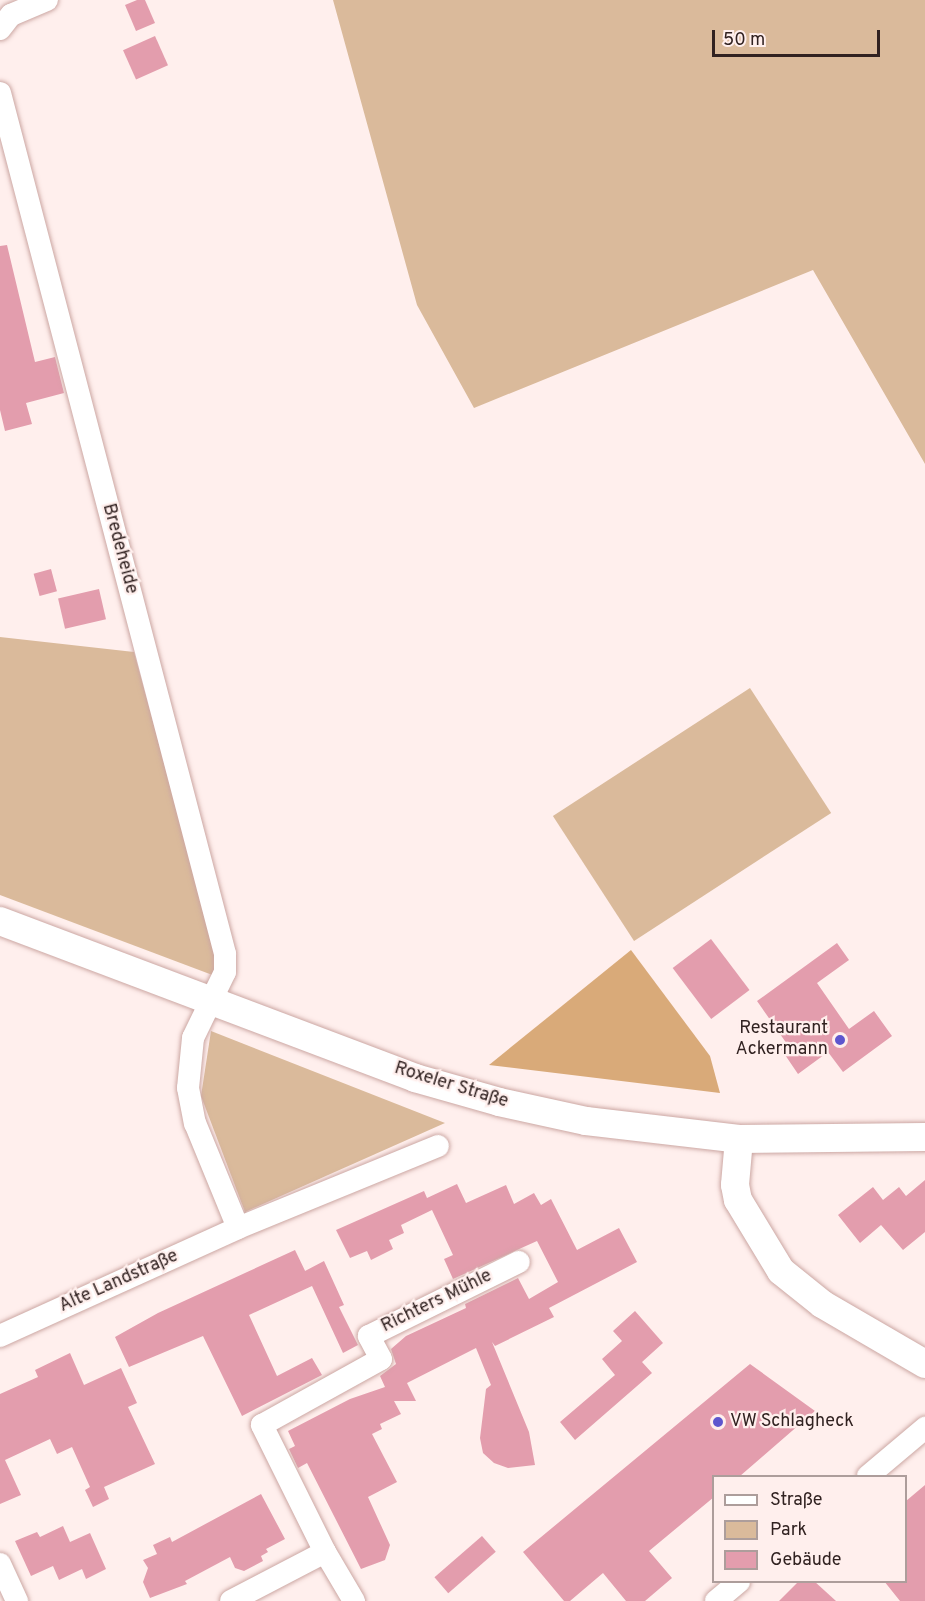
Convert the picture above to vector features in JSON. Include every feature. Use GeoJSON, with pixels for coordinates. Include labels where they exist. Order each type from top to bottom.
{"type":"FeatureCollection","features":[{"type":"Feature","properties":{"kind":"main road","name":"Roxeler Straße"},"geometry":{"type":"LineString","coordinates":[[0,921],[210,1003],[415,1078],[500,1102],[586,1122],[739,1139],[925,1137]]}},
{"type":"Feature","properties":{"kind":"main road"},"geometry":{"type":"LineString","coordinates":[[739,1139],[735,1185],[738,1200],[781,1271],[822,1304],[925,1364]]}},
{"type":"Feature","properties":{"kind":"street"},"geometry":{"type":"LineString","coordinates":[[0,29],[11,15],[46,0]]}},
{"type":"Feature","properties":{"kind":"street","name":"Bredeheide"},"geometry":{"type":"LineString","coordinates":[[0,93],[225,954],[225,972],[210,1003]]}},
{"type":"Feature","properties":{"kind":"street"},"geometry":{"type":"LineString","coordinates":[[210,1003],[193,1038],[188,1088],[195,1123],[238,1228]]}},
{"type":"Feature","properties":{"kind":"street","name":"Alte Landstraße"},"geometry":{"type":"LineString","coordinates":[[0,1336],[238,1228],[438,1146]]}},
{"type":"Feature","properties":{"kind":"street","name":"Richters Mühle"},"geometry":{"type":"LineString","coordinates":[[354,1601],[325,1552],[262,1425],[381,1359],[369,1336],[519,1262]]}},
{"type":"Feature","properties":{"kind":"street"},"geometry":{"type":"LineString","coordinates":[[869,1475],[925,1428]]}},
{"type":"Feature","properties":{"kind":"street"},"geometry":{"type":"LineString","coordinates":[[231,1601],[325,1552]]}},
{"type":"Feature","properties":{"kind":"street"},"geometry":{"type":"LineString","coordinates":[[0,1564],[17,1601]]}},
{"type":"Feature","properties":{"kind":"street"},"geometry":{"type":"LineString","coordinates":[[716,1601],[737,1583]]}},
{"type":"Feature","properties":{"kind":"green space"},"geometry":{"type":"Polygon","coordinates":[[[333,0],[925,0],[925,464],[813,270],[474,408],[417,305],[333,0]]]}},
{"type":"Feature","properties":{"kind":"green space"},"geometry":{"type":"Polygon","coordinates":[[[0,637],[134,652],[223,979],[0,895],[0,637]]]}},
{"type":"Feature","properties":{"kind":"green space"},"geometry":{"type":"Polygon","coordinates":[[[750,688],[831,813],[634,941],[553,816],[750,688]]]}},
{"type":"Feature","properties":{"kind":"green space"},"geometry":{"type":"Polygon","coordinates":[[[211,1031],[445,1123],[245,1212],[201,1096],[211,1031]]]}},
{"type":"Feature","properties":{"kind":"shaded area"},"geometry":{"type":"Polygon","coordinates":[[[631,950],[710,1056],[720,1093],[489,1065],[631,950]]]}},
{"type":"Feature","properties":{"kind":"building"},"geometry":{"type":"Polygon","coordinates":[[[137,0],[145,0],[155,23],[136,31],[125,5],[137,0]]]}},
{"type":"Feature","properties":{"kind":"building"},"geometry":{"type":"Polygon","coordinates":[[[155,36],[168,65],[136,79],[123,50],[155,36]]]}},
{"type":"Feature","properties":{"kind":"building"},"geometry":{"type":"Polygon","coordinates":[[[7,245],[35,362],[55,357],[64,393],[26,403],[32,424],[5,431],[0,410],[0,246],[7,245]]]}},
{"type":"Feature","properties":{"kind":"building"},"geometry":{"type":"Polygon","coordinates":[[[51,569],[57,591],[40,596],[34,574],[51,569]]]}},
{"type":"Feature","properties":{"kind":"building"},"geometry":{"type":"Polygon","coordinates":[[[99,589],[106,619],[65,629],[58,598],[99,589]]]}},
{"type":"Feature","properties":{"kind":"building"},"geometry":{"type":"Polygon","coordinates":[[[711,939],[750,990],[711,1019],[673,968],[711,939]]]}},
{"type":"Feature","properties":{"kind":"building"},"geometry":{"type":"Polygon","coordinates":[[[837,943],[849,960],[817,983],[849,1029],[874,1011],[892,1036],[843,1072],[828,1052],[798,1074],[781,1049],[787,1044],[757,1001],[837,943]]]}},
{"type":"Feature","properties":{"kind":"building"},"geometry":{"type":"Polygon","coordinates":[[[925,1180],[925,1232],[903,1250],[881,1225],[860,1243],[838,1215],[873,1187],[883,1200],[899,1187],[906,1196],[925,1180]]]}},
{"type":"Feature","properties":{"kind":"building"},"geometry":{"type":"Polygon","coordinates":[[[457,1184],[466,1203],[506,1185],[514,1204],[534,1193],[541,1205],[551,1199],[577,1250],[619,1228],[637,1262],[549,1308],[554,1317],[495,1346],[492,1342],[529,1432],[535,1465],[508,1468],[494,1463],[483,1453],[480,1438],[486,1389],[491,1385],[476,1348],[407,1383],[416,1401],[394,1401],[401,1414],[380,1424],[382,1429],[372,1434],[397,1482],[368,1497],[390,1545],[385,1560],[361,1569],[307,1463],[298,1468],[289,1449],[295,1446],[288,1431],[350,1399],[385,1387],[380,1376],[396,1364],[391,1349],[406,1336],[466,1308],[465,1304],[518,1278],[529,1299],[558,1282],[537,1241],[453,1279],[444,1259],[453,1255],[432,1210],[401,1225],[404,1233],[389,1240],[393,1249],[371,1260],[367,1251],[350,1258],[336,1230],[424,1191],[427,1198],[457,1184]]]}},
{"type":"Feature","properties":{"kind":"building"},"geometry":{"type":"Polygon","coordinates":[[[295,1250],[305,1271],[324,1261],[344,1305],[339,1307],[358,1345],[343,1353],[312,1286],[249,1315],[277,1376],[312,1358],[322,1375],[242,1416],[203,1336],[129,1367],[115,1337],[158,1313],[295,1250]]]}},
{"type":"Feature","properties":{"kind":"building"},"geometry":{"type":"Polygon","coordinates":[[[635,1311],[663,1343],[642,1362],[652,1373],[575,1440],[560,1422],[615,1375],[602,1359],[622,1341],[613,1331],[635,1311]]]}},
{"type":"Feature","properties":{"kind":"building"},"geometry":{"type":"Polygon","coordinates":[[[70,1353],[84,1385],[121,1368],[137,1403],[128,1407],[155,1464],[104,1487],[109,1499],[93,1507],[85,1490],[90,1487],[72,1447],[57,1454],[50,1439],[5,1460],[21,1495],[0,1504],[0,1394],[38,1377],[35,1370],[70,1353]]]}},
{"type":"Feature","properties":{"kind":"building"},"geometry":{"type":"Polygon","coordinates":[[[750,1364],[815,1411],[741,1475],[712,1475],[712,1499],[649,1551],[672,1578],[645,1601],[626,1601],[603,1573],[570,1601],[564,1601],[523,1552],[750,1364]]]}},
{"type":"Feature","properties":{"kind":"building"},"geometry":{"type":"Polygon","coordinates":[[[925,1485],[925,1601],[900,1601],[886,1583],[907,1583],[907,1500],[925,1485]]]}},
{"type":"Feature","properties":{"kind":"building"},"geometry":{"type":"Polygon","coordinates":[[[261,1494],[285,1539],[266,1549],[268,1552],[261,1556],[263,1561],[244,1571],[235,1568],[230,1557],[185,1581],[187,1584],[150,1598],[143,1582],[148,1568],[143,1560],[157,1554],[153,1545],[170,1537],[172,1542],[261,1494]]]}},
{"type":"Feature","properties":{"kind":"building"},"geometry":{"type":"Polygon","coordinates":[[[63,1526],[70,1542],[90,1533],[106,1569],[86,1579],[82,1569],[59,1580],[53,1566],[31,1576],[15,1541],[37,1532],[40,1537],[63,1526]]]}},
{"type":"Feature","properties":{"kind":"building"},"geometry":{"type":"Polygon","coordinates":[[[482,1536],[496,1552],[448,1593],[434,1577],[482,1536]]]}},
{"type":"Feature","properties":{"kind":"building"},"geometry":{"type":"Polygon","coordinates":[[[797,1583],[816,1583],[836,1601],[779,1601],[797,1583]]]}},
{"type":"Feature","properties":{"kind":"place","name":"Restaurant Ackermann"},"geometry":{"type":"Point","coordinates":[840,1040]}},
{"type":"Feature","properties":{"kind":"place","name":"VW Schlagheck"},"geometry":{"type":"Point","coordinates":[718,1422]}}]}
